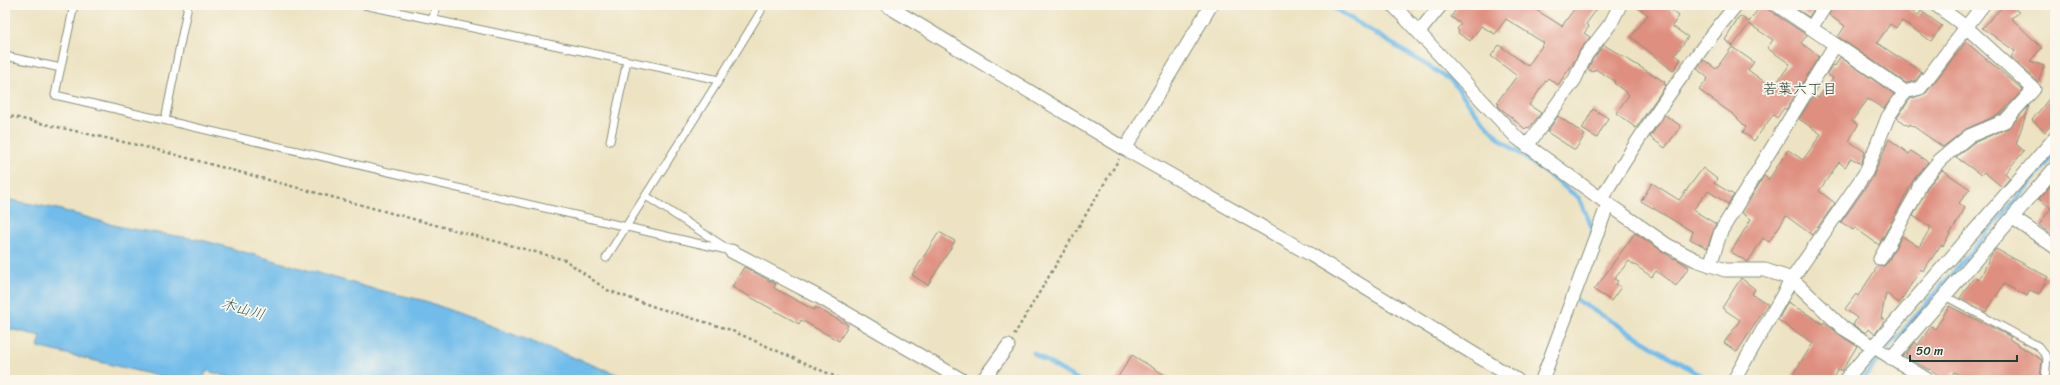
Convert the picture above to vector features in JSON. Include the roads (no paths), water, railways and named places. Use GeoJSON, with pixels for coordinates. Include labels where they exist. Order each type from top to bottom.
{"type":"FeatureCollection","features":[{"type":"Feature","properties":{"kind":"street"},"geometry":{"type":"LineString","coordinates":[[886,5],[1125,149],[1308,253],[1517,380]]}},
{"type":"Feature","properties":{"kind":"street"},"geometry":{"type":"LineString","coordinates":[[1125,149],[1211,5]]}},
{"type":"Feature","properties":{"kind":"street"},"geometry":{"type":"LineString","coordinates":[[1393,5],[1517,138],[1605,202],[1667,245],[1696,260],[1724,270],[1765,270],[1792,279],[1843,328],[1928,380]]}},
{"type":"Feature","properties":{"kind":"street"},"geometry":{"type":"LineString","coordinates":[[1419,32],[1441,5]]}},
{"type":"Feature","properties":{"kind":"street"},"geometry":{"type":"LineString","coordinates":[[1527,146],[1575,79],[1586,55],[1611,23],[1620,5]]}},
{"type":"Feature","properties":{"kind":"street"},"geometry":{"type":"LineString","coordinates":[[1542,380],[1605,202],[1633,147],[1704,44],[1736,5]]}},
{"type":"Feature","properties":{"kind":"street"},"geometry":{"type":"LineString","coordinates":[[1777,5],[1905,92]]}},
{"type":"Feature","properties":{"kind":"street"},"geometry":{"type":"LineString","coordinates":[[1811,28],[1826,5]]}},
{"type":"Feature","properties":{"kind":"street"},"geometry":{"type":"LineString","coordinates":[[1880,259],[1918,193],[1920,184],[1940,160],[1969,136],[2005,121],[2034,89],[1966,27],[1936,5]]}},
{"type":"Feature","properties":{"kind":"street"},"geometry":{"type":"LineString","coordinates":[[1734,380],[1792,279],[1866,172],[1888,117],[1905,92],[1920,88],[1983,5]]}},
{"type":"Feature","properties":{"kind":"street"},"geometry":{"type":"LineString","coordinates":[[1710,265],[1721,231],[1835,45]]}},
{"type":"Feature","properties":{"kind":"street"},"geometry":{"type":"LineString","coordinates":[[1845,380],[2055,138]]}},
{"type":"Feature","properties":{"kind":"street"},"geometry":{"type":"LineString","coordinates":[[1891,358],[2055,168]]}},
{"type":"Feature","properties":{"kind":"street"},"geometry":{"type":"LineString","coordinates":[[2013,218],[2055,247]]}},
{"type":"Feature","properties":{"kind":"street"},"geometry":{"type":"LineString","coordinates":[[731,251],[819,297],[962,380]]}},
{"type":"Feature","properties":{"kind":"street"},"geometry":{"type":"LineString","coordinates":[[983,380],[1008,346]]}},
{"type":"Feature","properties":{"kind":"lane"},"geometry":{"type":"LineString","coordinates":[[74,5],[55,94],[731,251]]}},
{"type":"Feature","properties":{"kind":"lane"},"geometry":{"type":"LineString","coordinates":[[165,120],[188,5]]}},
{"type":"Feature","properties":{"kind":"lane"},"geometry":{"type":"LineString","coordinates":[[364,5],[719,80]]}},
{"type":"Feature","properties":{"kind":"lane"},"geometry":{"type":"LineString","coordinates":[[433,19],[436,5]]}},
{"type":"Feature","properties":{"kind":"lane"},"geometry":{"type":"LineString","coordinates":[[606,258],[761,11]]}},
{"type":"Feature","properties":{"kind":"lane"},"geometry":{"type":"LineString","coordinates":[[5,56],[61,68]]}},
{"type":"Feature","properties":{"kind":"lane"},"geometry":{"type":"LineString","coordinates":[[610,141],[627,61]]}},
{"type":"Feature","properties":{"kind":"lane"},"geometry":{"type":"LineString","coordinates":[[646,196],[731,251]]}},
{"type":"Feature","properties":{"kind":"lane"},"geometry":{"type":"LineString","coordinates":[[1945,296],[2038,346],[2047,357],[2045,380]]}},
{"type":"Feature","properties":{"kind":"water","name":"木山川"},"geometry":{"type":"Polygon","coordinates":[[[5,199],[58,209],[121,227],[202,240],[374,289],[426,301],[632,380],[240,380],[207,371],[202,380],[174,380],[38,347],[41,336],[5,328],[5,199]]]}},
{"type":"Feature","properties":{"kind":"waterway"},"geometry":{"type":"LineString","coordinates":[[1329,5],[1451,80],[1477,114],[1499,138],[1579,198],[1593,230],[1592,233]]}},
{"type":"Feature","properties":{"kind":"waterway"},"geometry":{"type":"LineString","coordinates":[[1861,380],[2055,154]]}},
{"type":"Feature","properties":{"kind":"waterway"},"geometry":{"type":"LineString","coordinates":[[1575,299],[1708,380]]}},
{"type":"Feature","properties":{"kind":"waterway"},"geometry":{"type":"LineString","coordinates":[[1033,353],[1078,380]]}},
{"type":"Feature","properties":{"kind":"district","name":"若葉六丁目"},"geometry":{"type":"Point","coordinates":[1800,89]}}]}
